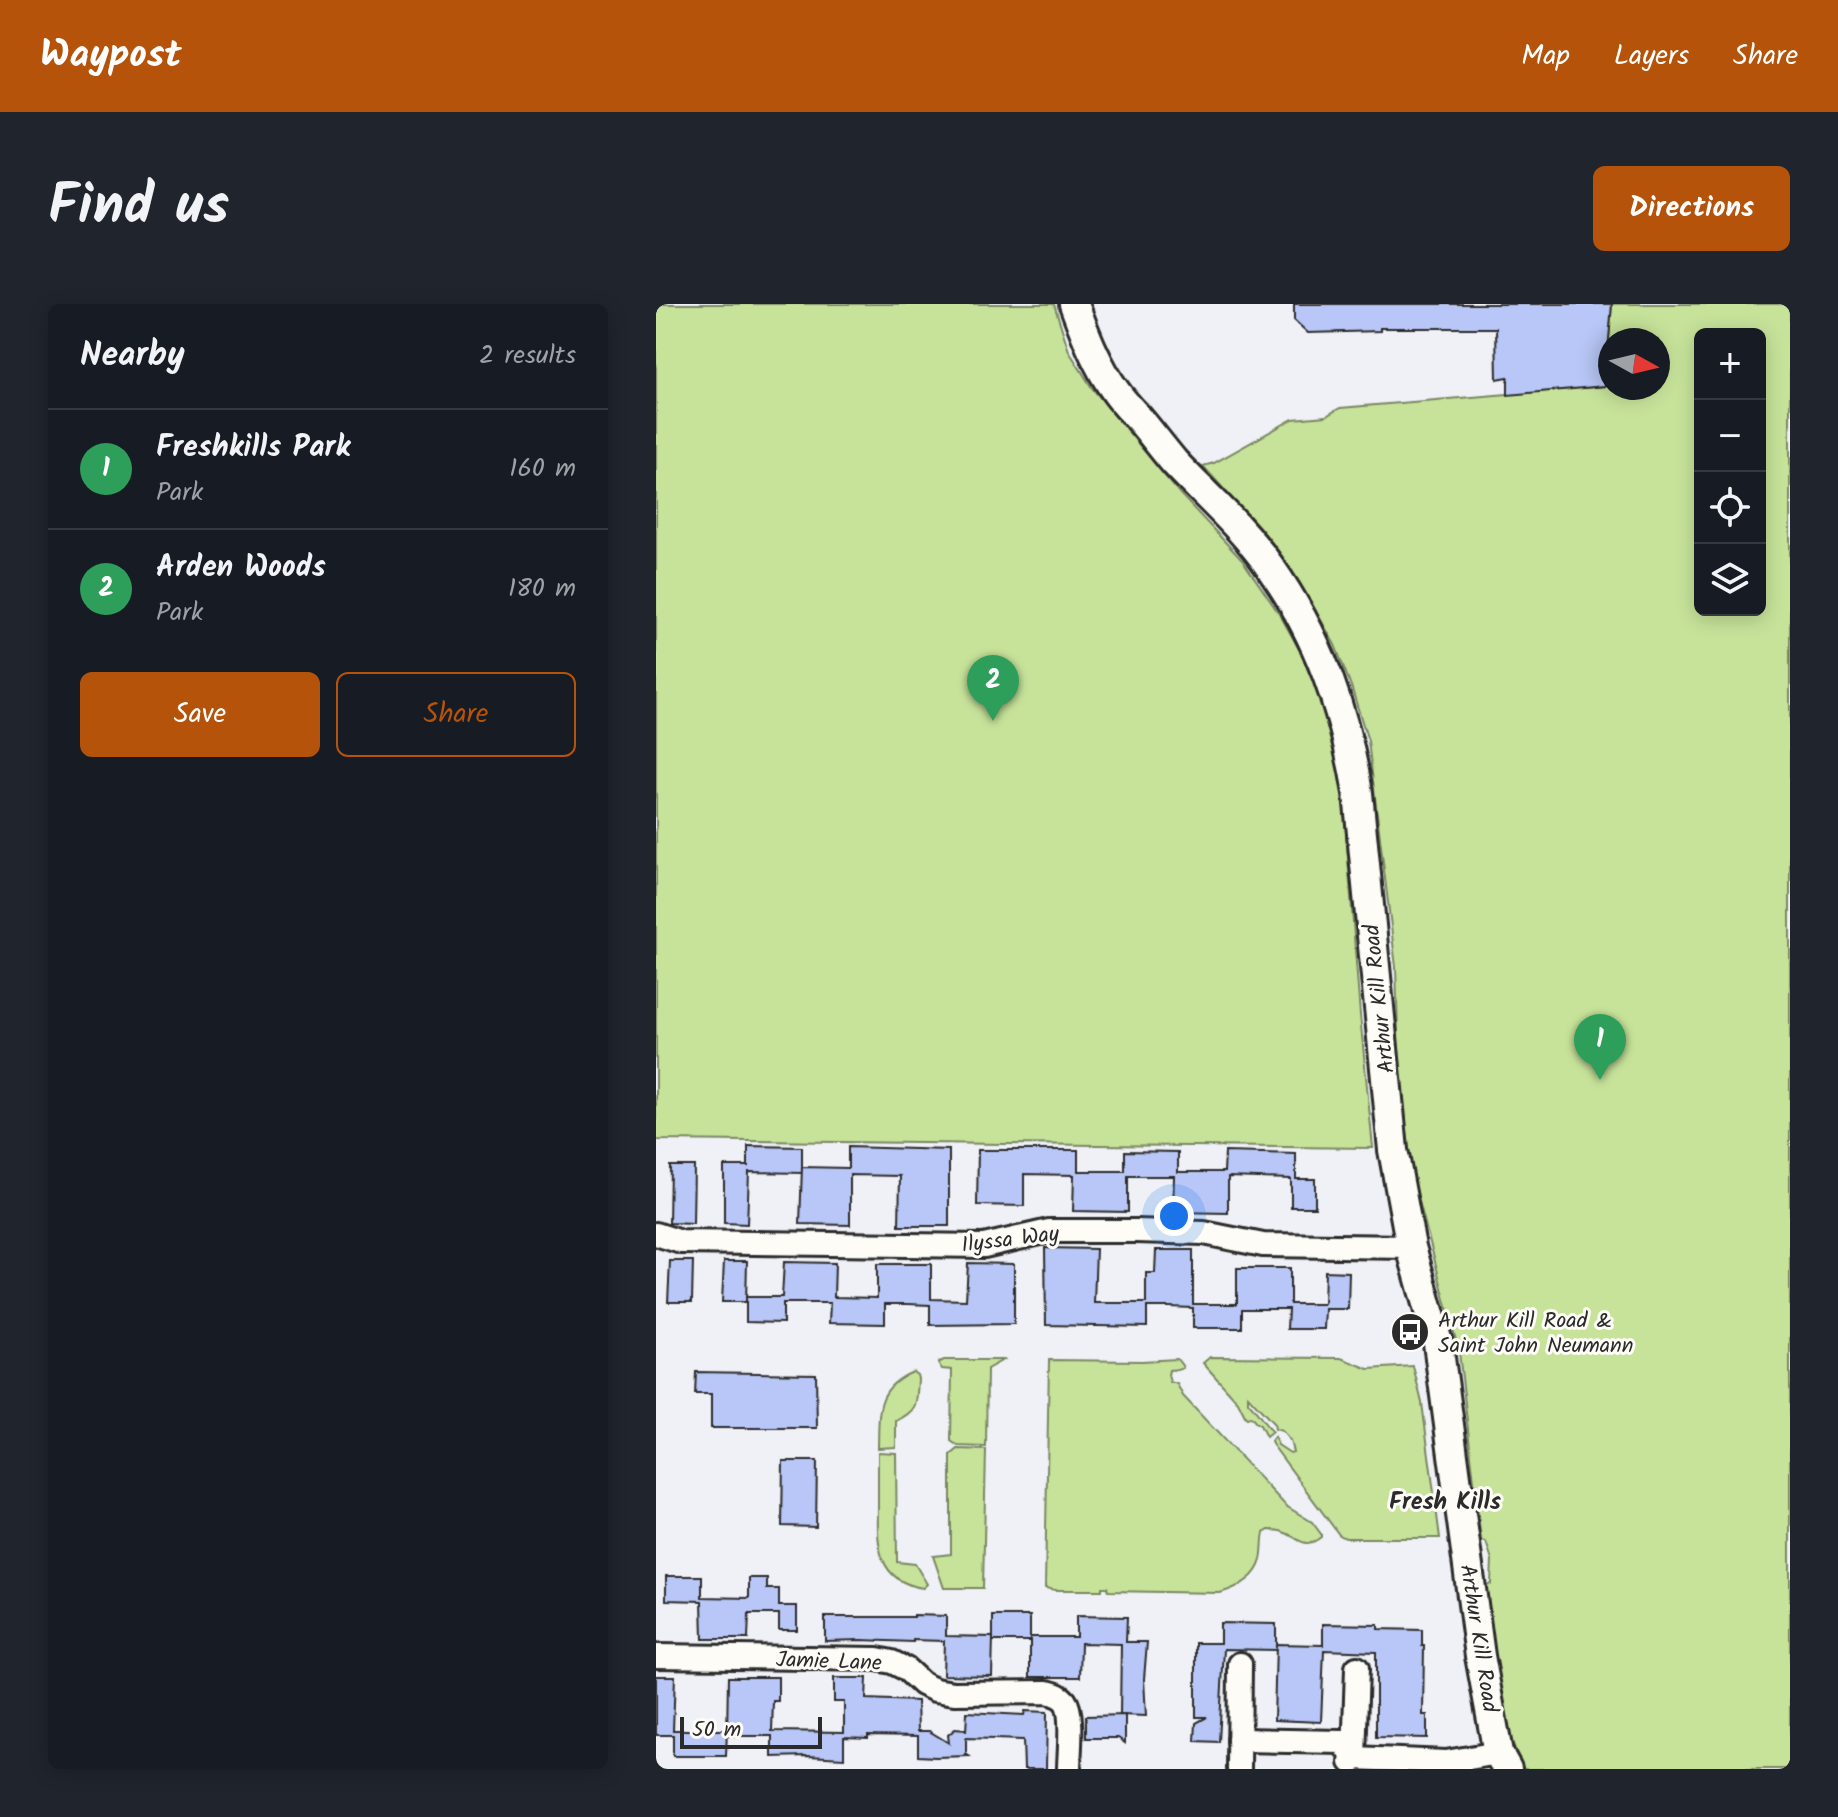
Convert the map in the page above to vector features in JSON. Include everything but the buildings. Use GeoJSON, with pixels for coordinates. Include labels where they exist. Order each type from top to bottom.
{"type":"FeatureCollection","features":[{"type":"Feature","properties":{"kind":"street","name":"Arthur Kill Road"},"geometry":{"type":"LineString","coordinates":[[1074,304],[1086,338],[1117,393],[1270,567],[1298,611],[1321,656],[1337,700],[1358,793],[1393,1150],[1411,1247],[1438,1343],[1480,1656],[1502,1761]]}},
{"type":"Feature","properties":{"kind":"street","name":"Ilyssa Way"},"geometry":{"type":"LineString","coordinates":[[656,1234],[681,1242],[984,1246],[1049,1231],[1162,1232],[1204,1233],[1263,1245],[1411,1247]]}},
{"type":"Feature","properties":{"kind":"street","name":"Jamie Lane"},"geometry":{"type":"LineString","coordinates":[[656,1656],[877,1659],[906,1669],[922,1684],[935,1690],[1055,1694],[1063,1698],[1070,1714],[1069,1769]]}},
{"type":"Feature","properties":{"kind":"street"},"geometry":{"type":"LineString","coordinates":[[1239,1769],[1240,1664]]}},
{"type":"Feature","properties":{"kind":"street"},"geometry":{"type":"LineString","coordinates":[[1350,1764],[1357,1668]]}},
{"type":"Feature","properties":{"kind":"street"},"geometry":{"type":"LineString","coordinates":[[1239,1740],[1343,1742],[1350,1764]]}},
{"type":"Feature","properties":{"kind":"street"},"geometry":{"type":"LineString","coordinates":[[1350,1764],[1446,1765],[1502,1761]]}},
{"type":"Feature","properties":{"kind":"green space"},"geometry":{"type":"Polygon","coordinates":[[[656,304],[1054,304],[1069,351],[1092,388],[1180,494],[1243,561],[1280,615],[1321,688],[1340,753],[1373,1148],[656,1140],[656,304]]]}},
{"type":"Feature","properties":{"kind":"green space"},"geometry":{"type":"Polygon","coordinates":[[[1612,304],[1790,304],[1790,1769],[1523,1769],[1511,1739],[1498,1687],[1485,1585],[1491,1584],[1492,1560],[1486,1542],[1481,1541],[1459,1352],[1415,1186],[1400,1097],[1396,967],[1368,741],[1351,686],[1335,645],[1321,620],[1284,561],[1203,466],[1214,463],[1293,419],[1326,416],[1340,408],[1598,387],[1598,400],[1670,400],[1670,328],[1610,328],[1612,304]]]}},
{"type":"Feature","properties":{"kind":"green space"},"geometry":{"type":"Polygon","coordinates":[[[1210,1357],[1341,1358],[1369,1369],[1413,1366],[1422,1403],[1440,1538],[1340,1536],[1271,1441],[1274,1437],[1278,1445],[1290,1453],[1293,1452],[1290,1441],[1282,1431],[1275,1429],[1248,1396],[1248,1402],[1272,1432],[1266,1437],[1260,1425],[1251,1417],[1246,1418],[1238,1402],[1203,1363],[1210,1357]]]}},
{"type":"Feature","properties":{"kind":"green space"},"geometry":{"type":"Polygon","coordinates":[[[1177,1359],[1183,1367],[1169,1370],[1170,1382],[1177,1384],[1183,1396],[1286,1506],[1312,1522],[1321,1537],[1305,1543],[1281,1531],[1269,1530],[1264,1533],[1261,1560],[1255,1572],[1239,1585],[1220,1593],[1108,1591],[1107,1587],[1102,1587],[1102,1590],[1045,1588],[1049,1360],[1177,1359]]]}},
{"type":"Feature","properties":{"kind":"green space"},"geometry":{"type":"Polygon","coordinates":[[[944,1360],[1003,1360],[987,1369],[986,1447],[958,1446],[951,1441],[952,1370],[942,1369],[938,1363],[944,1360]]]}},
{"type":"Feature","properties":{"kind":"green space"},"geometry":{"type":"Polygon","coordinates":[[[913,1372],[918,1379],[916,1400],[913,1409],[896,1421],[896,1447],[878,1448],[879,1412],[885,1394],[901,1378],[913,1372]]]}},
{"type":"Feature","properties":{"kind":"green space"},"geometry":{"type":"Polygon","coordinates":[[[958,1449],[986,1450],[983,1588],[944,1588],[933,1556],[951,1554],[951,1455],[958,1449]]]}},
{"type":"Feature","properties":{"kind":"green space"},"geometry":{"type":"Polygon","coordinates":[[[878,1452],[896,1453],[897,1562],[915,1564],[927,1584],[923,1588],[897,1578],[883,1560],[878,1537],[878,1452]]]}},
{"type":"Feature","properties":{"kind":"place","name":"Arden Woods"},"geometry":{"type":"Point","coordinates":[993,721]}},
{"type":"Feature","properties":{"kind":"place","name":"Freshkills Park"},"geometry":{"type":"Point","coordinates":[1600,1080]}},
{"type":"Feature","properties":{"kind":"place","name":"Arthur Kill Road & Saint John Neumann"},"geometry":{"type":"Point","coordinates":[1410,1332]}},
{"type":"Feature","properties":{"kind":"district","name":"Fresh Kills"},"geometry":{"type":"Point","coordinates":[1445,1501]}}]}
